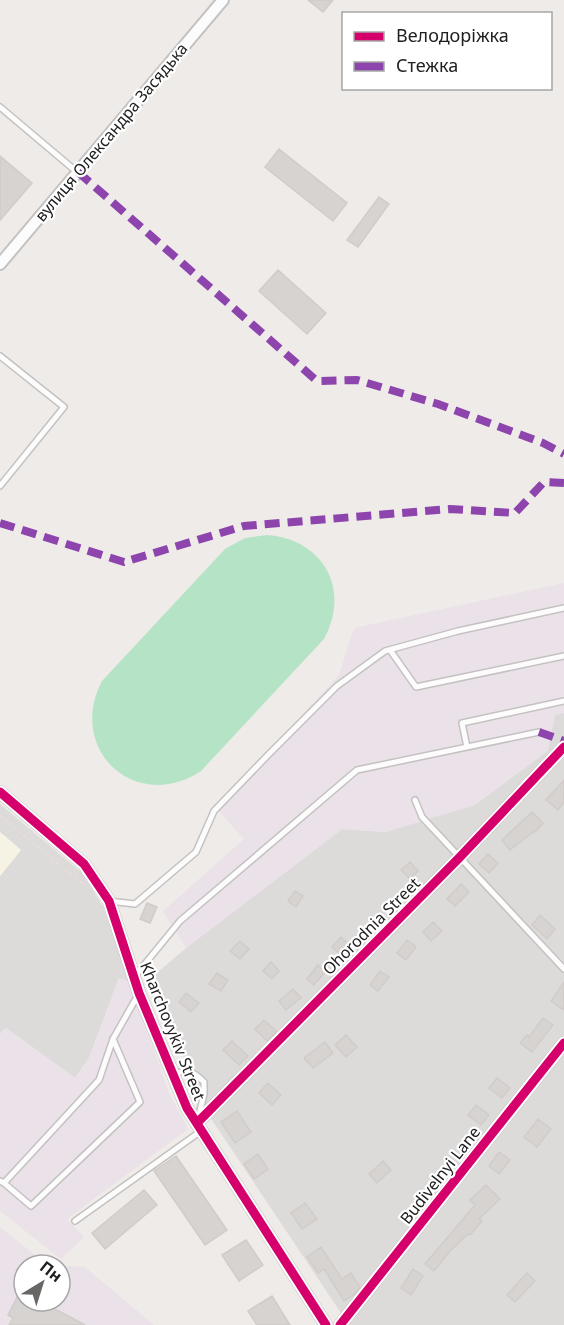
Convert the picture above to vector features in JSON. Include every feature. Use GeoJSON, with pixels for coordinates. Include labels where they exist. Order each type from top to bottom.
{"type":"FeatureCollection","features":[{"type":"Feature","properties":{"kind":"street","name":"вулиця Олександра Засядька"},"geometry":{"type":"LineString","coordinates":[[0,264],[223,0]]}},
{"type":"Feature","properties":{"kind":"street","name":"Ohorodnia Street"},"geometry":{"type":"LineString","coordinates":[[199,1127],[564,747]]}},
{"type":"Feature","properties":{"kind":"street","name":"Kharchovykiv Street"},"geometry":{"type":"LineString","coordinates":[[0,792],[84,864],[109,901],[139,993],[187,1108],[326,1325]]}},
{"type":"Feature","properties":{"kind":"street","name":"Budivelnyi Lane"},"geometry":{"type":"LineString","coordinates":[[340,1325],[564,1043]]}},
{"type":"Feature","properties":{"kind":"lane"},"geometry":{"type":"LineString","coordinates":[[0,107],[78,172]]}},
{"type":"Feature","properties":{"kind":"lane"},"geometry":{"type":"LineString","coordinates":[[0,356],[64,407],[0,486]]}},
{"type":"Feature","properties":{"kind":"lane"},"geometry":{"type":"LineString","coordinates":[[109,901],[135,904],[196,852],[214,811],[337,686],[385,651],[458,631],[564,608]]}},
{"type":"Feature","properties":{"kind":"lane"},"geometry":{"type":"LineString","coordinates":[[390,650],[416,687],[564,656]]}},
{"type":"Feature","properties":{"kind":"lane"},"geometry":{"type":"LineString","coordinates":[[466,747],[462,723],[564,701]]}},
{"type":"Feature","properties":{"kind":"lane"},"geometry":{"type":"LineString","coordinates":[[134,978],[180,921],[357,770],[539,732]]}},
{"type":"Feature","properties":{"kind":"lane"},"geometry":{"type":"LineString","coordinates":[[415,801],[422,817],[564,969]]}},
{"type":"Feature","properties":{"kind":"lane"},"geometry":{"type":"LineString","coordinates":[[113,1039],[140,1102],[31,1206],[2,1182],[99,1080],[113,1039],[139,993]]}},
{"type":"Feature","properties":{"kind":"lane"},"geometry":{"type":"LineString","coordinates":[[75,1221],[199,1127],[204,1082],[195,1074],[185,1070],[173,1074]]}},
{"type":"Feature","properties":{"kind":"path"},"geometry":{"type":"LineString","coordinates":[[0,816],[91,890]]}},
{"type":"Feature","properties":{"kind":"shaded area"},"geometry":{"type":"Polygon","coordinates":[[[564,583],[564,713],[555,715],[548,751],[475,805],[386,832],[342,829],[186,948],[163,911],[244,839],[216,808],[339,675],[354,628],[564,583]]]}},
{"type":"Feature","properties":{"kind":"shaded area"},"geometry":{"type":"Polygon","coordinates":[[[564,713],[564,1325],[349,1325],[210,1117],[150,979],[186,948],[342,829],[386,832],[555,714],[564,713]]]}},
{"type":"Feature","properties":{"kind":"shaded area"},"geometry":{"type":"Polygon","coordinates":[[[0,804],[81,872],[103,907],[130,982],[119,978],[89,1058],[75,1078],[6,1028],[0,1034],[0,876],[21,850],[0,832],[0,804]]]}},
{"type":"Feature","properties":{"kind":"shaded area"},"geometry":{"type":"Polygon","coordinates":[[[0,832],[21,850],[0,876],[0,832]]]}},
{"type":"Feature","properties":{"kind":"shaded area"},"geometry":{"type":"Polygon","coordinates":[[[119,978],[130,982],[169,1093],[188,1129],[67,1219],[84,1237],[67,1253],[53,1253],[0,1211],[0,1034],[6,1028],[75,1078],[89,1058],[119,978]]]}},
{"type":"Feature","properties":{"kind":"shaded area"},"geometry":{"type":"Polygon","coordinates":[[[0,1227],[32,1253],[12,1253],[12,1313],[72,1313],[72,1266],[85,1267],[154,1325],[0,1325],[0,1227]]]}},
{"type":"Feature","properties":{"kind":"green space"},"geometry":{"type":"Polygon","coordinates":[[[267,535],[287,539],[303,546],[317,556],[327,570],[333,585],[334,602],[332,620],[324,639],[201,771],[177,782],[153,785],[132,780],[114,768],[100,751],[93,730],[93,706],[102,681],[225,549],[245,538],[267,535]]]}},
{"type":"Feature","properties":{"kind":"building"},"geometry":{"type":"Polygon","coordinates":[[[308,0],[333,0],[323,12],[308,0]]]}},
{"type":"Feature","properties":{"kind":"building"},"geometry":{"type":"Polygon","coordinates":[[[279,149],[347,203],[333,221],[265,167],[279,149]]]}},
{"type":"Feature","properties":{"kind":"building"},"geometry":{"type":"Polygon","coordinates":[[[0,156],[32,183],[0,220],[0,156]]]}},
{"type":"Feature","properties":{"kind":"building"},"geometry":{"type":"Polygon","coordinates":[[[379,197],[389,204],[358,247],[347,240],[379,197]]]}},
{"type":"Feature","properties":{"kind":"building"},"geometry":{"type":"Polygon","coordinates":[[[278,270],[326,313],[307,334],[259,291],[278,270]]]}},
{"type":"Feature","properties":{"kind":"building"},"geometry":{"type":"Polygon","coordinates":[[[564,780],[564,802],[558,810],[546,800],[564,780]]]}},
{"type":"Feature","properties":{"kind":"building"},"geometry":{"type":"Polygon","coordinates":[[[532,812],[543,823],[534,833],[510,850],[502,840],[532,812]]]}},
{"type":"Feature","properties":{"kind":"building"},"geometry":{"type":"Polygon","coordinates":[[[488,854],[498,863],[489,873],[479,864],[488,854]]]}},
{"type":"Feature","properties":{"kind":"building"},"geometry":{"type":"Polygon","coordinates":[[[410,862],[418,871],[410,879],[401,870],[410,862]]]}},
{"type":"Feature","properties":{"kind":"building"},"geometry":{"type":"Polygon","coordinates":[[[461,884],[469,892],[455,906],[447,899],[461,884]]]}},
{"type":"Feature","properties":{"kind":"building"},"geometry":{"type":"Polygon","coordinates":[[[295,891],[303,896],[296,907],[288,901],[295,891]]]}},
{"type":"Feature","properties":{"kind":"building"},"geometry":{"type":"Polygon","coordinates":[[[147,903],[157,907],[150,923],[140,919],[147,903]]]}},
{"type":"Feature","properties":{"kind":"building"},"geometry":{"type":"Polygon","coordinates":[[[540,915],[555,929],[547,939],[532,925],[540,915]]]}},
{"type":"Feature","properties":{"kind":"building"},"geometry":{"type":"Polygon","coordinates":[[[433,922],[442,931],[431,941],[423,932],[433,922]]]}},
{"type":"Feature","properties":{"kind":"building"},"geometry":{"type":"Polygon","coordinates":[[[341,937],[348,943],[339,953],[332,947],[341,937]]]}},
{"type":"Feature","properties":{"kind":"building"},"geometry":{"type":"Polygon","coordinates":[[[407,940],[416,947],[406,960],[397,953],[407,940]]]}},
{"type":"Feature","properties":{"kind":"building"},"geometry":{"type":"Polygon","coordinates":[[[240,941],[249,949],[240,959],[230,951],[240,941]]]}},
{"type":"Feature","properties":{"kind":"building"},"geometry":{"type":"Polygon","coordinates":[[[271,962],[279,971],[272,979],[263,971],[271,962]]]}},
{"type":"Feature","properties":{"kind":"building"},"geometry":{"type":"Polygon","coordinates":[[[318,965],[325,972],[314,985],[307,979],[318,965]]]}},
{"type":"Feature","properties":{"kind":"building"},"geometry":{"type":"Polygon","coordinates":[[[380,971],[389,977],[378,991],[370,985],[380,971]]]}},
{"type":"Feature","properties":{"kind":"building"},"geometry":{"type":"Polygon","coordinates":[[[217,973],[228,980],[221,991],[209,984],[217,973]]]}},
{"type":"Feature","properties":{"kind":"building"},"geometry":{"type":"Polygon","coordinates":[[[564,982],[564,1010],[551,1001],[564,982]]]}},
{"type":"Feature","properties":{"kind":"building"},"geometry":{"type":"Polygon","coordinates":[[[293,989],[301,998],[286,1010],[279,1001],[293,989]]]}},
{"type":"Feature","properties":{"kind":"building"},"geometry":{"type":"Polygon","coordinates":[[[186,993],[199,1003],[191,1012],[179,1002],[186,993]]]}},
{"type":"Feature","properties":{"kind":"building"},"geometry":{"type":"Polygon","coordinates":[[[543,1018],[553,1025],[532,1052],[520,1043],[527,1035],[529,1037],[543,1018]]]}},
{"type":"Feature","properties":{"kind":"building"},"geometry":{"type":"Polygon","coordinates":[[[264,1020],[277,1032],[267,1041],[255,1029],[264,1020]]]}},
{"type":"Feature","properties":{"kind":"building"},"geometry":{"type":"Polygon","coordinates":[[[346,1035],[357,1047],[346,1057],[335,1045],[346,1035]]]}},
{"type":"Feature","properties":{"kind":"building"},"geometry":{"type":"Polygon","coordinates":[[[232,1041],[248,1056],[239,1065],[223,1050],[232,1041]]]}},
{"type":"Feature","properties":{"kind":"building"},"geometry":{"type":"Polygon","coordinates":[[[325,1042],[333,1053],[313,1068],[304,1058],[325,1042]]]}},
{"type":"Feature","properties":{"kind":"building"},"geometry":{"type":"Polygon","coordinates":[[[497,1078],[510,1088],[502,1098],[489,1088],[497,1078]]]}},
{"type":"Feature","properties":{"kind":"building"},"geometry":{"type":"Polygon","coordinates":[[[268,1083],[281,1095],[272,1105],[259,1093],[268,1083]]]}},
{"type":"Feature","properties":{"kind":"building"},"geometry":{"type":"Polygon","coordinates":[[[476,1105],[489,1115],[481,1125],[468,1115],[476,1105]]]}},
{"type":"Feature","properties":{"kind":"building"},"geometry":{"type":"Polygon","coordinates":[[[237,1111],[251,1132],[235,1143],[221,1122],[237,1111]]]}},
{"type":"Feature","properties":{"kind":"building"},"geometry":{"type":"Polygon","coordinates":[[[538,1119],[551,1129],[537,1147],[524,1137],[538,1119]]]}},
{"type":"Feature","properties":{"kind":"building"},"geometry":{"type":"Polygon","coordinates":[[[499,1152],[510,1160],[499,1174],[489,1166],[499,1152]]]}},
{"type":"Feature","properties":{"kind":"building"},"geometry":{"type":"Polygon","coordinates":[[[258,1154],[268,1169],[254,1179],[244,1164],[258,1154]]]}},
{"type":"Feature","properties":{"kind":"building"},"geometry":{"type":"Polygon","coordinates":[[[176,1156],[227,1230],[205,1245],[154,1171],[176,1156]]]}},
{"type":"Feature","properties":{"kind":"building"},"geometry":{"type":"Polygon","coordinates":[[[383,1161],[391,1170],[377,1183],[369,1174],[383,1161]]]}},
{"type":"Feature","properties":{"kind":"building"},"geometry":{"type":"Polygon","coordinates":[[[486,1185],[500,1199],[479,1219],[482,1221],[470,1235],[468,1234],[450,1251],[434,1271],[425,1264],[475,1205],[470,1200],[486,1185]]]}},
{"type":"Feature","properties":{"kind":"building"},"geometry":{"type":"Polygon","coordinates":[[[144,1190],[157,1205],[105,1249],[92,1233],[144,1190]]]}},
{"type":"Feature","properties":{"kind":"building"},"geometry":{"type":"Polygon","coordinates":[[[305,1203],[317,1219],[302,1229],[291,1213],[305,1203]]]}},
{"type":"Feature","properties":{"kind":"building"},"geometry":{"type":"Polygon","coordinates":[[[246,1240],[263,1265],[239,1281],[222,1255],[246,1240]]]}},
{"type":"Feature","properties":{"kind":"building"},"geometry":{"type":"Polygon","coordinates":[[[321,1247],[342,1279],[351,1273],[360,1287],[355,1294],[344,1301],[324,1269],[318,1273],[307,1257],[321,1247]]]}},
{"type":"Feature","properties":{"kind":"building"},"geometry":{"type":"Polygon","coordinates":[[[413,1269],[423,1276],[411,1295],[401,1288],[413,1269]]]}},
{"type":"Feature","properties":{"kind":"building"},"geometry":{"type":"Polygon","coordinates":[[[527,1273],[535,1281],[515,1302],[507,1295],[527,1273]]]}},
{"type":"Feature","properties":{"kind":"building"},"geometry":{"type":"Polygon","coordinates":[[[272,1296],[290,1325],[257,1325],[248,1311],[272,1296]]]}},
{"type":"Feature","properties":{"kind":"building"},"geometry":{"type":"Polygon","coordinates":[[[12,1307],[12,1313],[62,1313],[85,1325],[9,1325],[13,1318],[8,1315],[12,1307]]]}},
{"type":"Feature","properties":{"kind":"marked path"},"geometry":{"type":"LineString","coordinates":[[78,172],[317,381],[357,380],[438,404],[543,443],[564,454]]}},
{"type":"Feature","properties":{"kind":"marked path"},"geometry":{"type":"LineString","coordinates":[[0,523],[124,562],[244,526],[450,509],[515,513],[544,482],[564,483]]}},
{"type":"Feature","properties":{"kind":"marked path"},"geometry":{"type":"LineString","coordinates":[[539,732],[564,741]]}},
{"type":"Feature","properties":{"kind":"cycle path"},"geometry":{"type":"LineString","coordinates":[[197,1123],[459,858],[564,747]]}},
{"type":"Feature","properties":{"kind":"cycle path"},"geometry":{"type":"LineString","coordinates":[[0,792],[84,864],[109,901],[139,993],[187,1108],[326,1325]]}},
{"type":"Feature","properties":{"kind":"cycle path"},"geometry":{"type":"LineString","coordinates":[[340,1325],[564,1043]]}}]}
